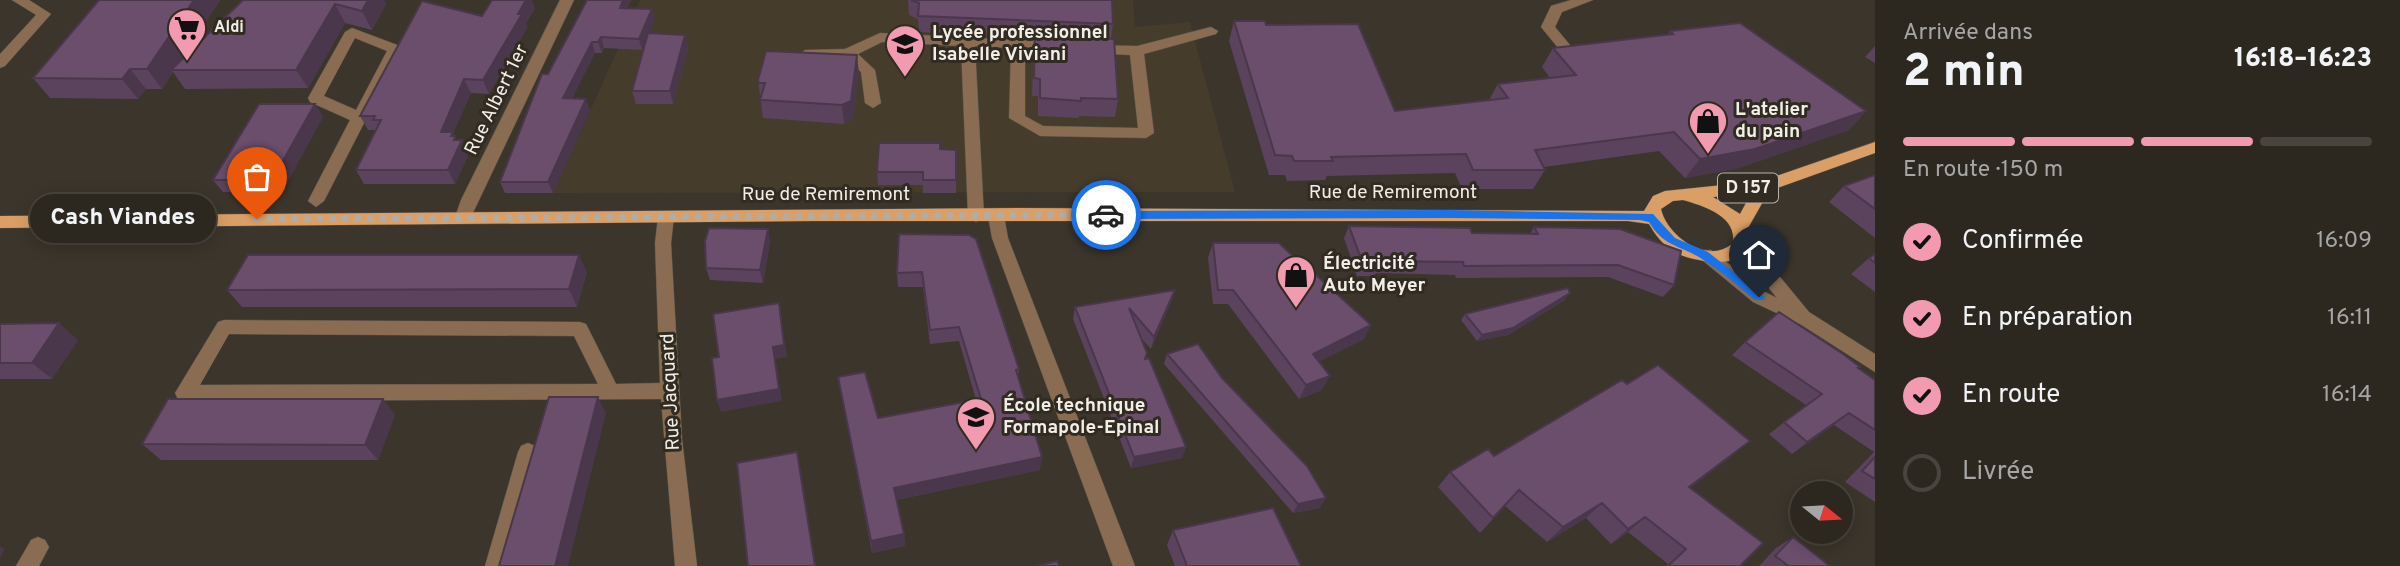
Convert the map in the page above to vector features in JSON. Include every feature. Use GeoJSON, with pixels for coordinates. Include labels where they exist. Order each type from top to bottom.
{"type":"FeatureCollection","features":[{"type":"Feature","properties":{"kind":"main road","name":"D 157"},"geometry":{"type":"LineString","coordinates":[[1687,195],[1763,187],[1875,147]]}},
{"type":"Feature","properties":{"kind":"main road","name":"D 157"},"geometry":{"type":"LineString","coordinates":[[1741,235],[1763,187]]}},
{"type":"Feature","properties":{"kind":"main road"},"geometry":{"type":"LineString","coordinates":[[1671,195],[1687,195],[1721,208],[1741,235],[1733,253],[1704,255],[1671,241],[1659,230],[1652,208],[1659,200],[1671,195]]}},
{"type":"Feature","properties":{"kind":"main road","name":"Rue de Remiremont"},"geometry":{"type":"LineString","coordinates":[[0,222],[463,217],[1449,214],[1628,215],[1653,218]]}},
{"type":"Feature","properties":{"kind":"street"},"geometry":{"type":"LineString","coordinates":[[0,63],[44,14],[19,0]]}},
{"type":"Feature","properties":{"kind":"street","name":"Rue Albert 1er"},"geometry":{"type":"LineString","coordinates":[[463,217],[567,0]]}},
{"type":"Feature","properties":{"kind":"street"},"geometry":{"type":"LineString","coordinates":[[1573,57],[1548,27],[1556,9],[1586,0]]}},
{"type":"Feature","properties":{"kind":"street"},"geometry":{"type":"LineString","coordinates":[[794,55],[848,53],[880,37],[1137,51],[1211,31]]}},
{"type":"Feature","properties":{"kind":"street"},"geometry":{"type":"LineString","coordinates":[[316,201],[395,49],[352,32],[315,98],[359,118]]}},
{"type":"Feature","properties":{"kind":"street"},"geometry":{"type":"LineString","coordinates":[[968,41],[975,216]]}},
{"type":"Feature","properties":{"kind":"street"},"geometry":{"type":"LineString","coordinates":[[1018,44],[1017,118],[1040,131],[1146,134],[1137,51]]}},
{"type":"Feature","properties":{"kind":"street"},"geometry":{"type":"LineString","coordinates":[[848,53],[868,70],[873,103]]}},
{"type":"Feature","properties":{"kind":"street"},"geometry":{"type":"LineString","coordinates":[[996,216],[1000,239],[1124,566]]}},
{"type":"Feature","properties":{"kind":"street","name":"Rue Jacquard"},"geometry":{"type":"LineString","coordinates":[[666,218],[663,243],[670,391],[686,566]]}},
{"type":"Feature","properties":{"kind":"street"},"geometry":{"type":"LineString","coordinates":[[1741,235],[1806,319]]}},
{"type":"Feature","properties":{"kind":"street"},"geometry":{"type":"LineString","coordinates":[[1704,255],[1759,297],[1806,319],[1875,364]]}},
{"type":"Feature","properties":{"kind":"street"},"geometry":{"type":"LineString","coordinates":[[611,391],[580,329],[224,327],[185,393],[670,391]]}},
{"type":"Feature","properties":{"kind":"street"},"geometry":{"type":"LineString","coordinates":[[496,566],[528,452]]}},
{"type":"Feature","properties":{"kind":"street"},"geometry":{"type":"LineString","coordinates":[[27,566],[38,547]]}},
{"type":"Feature","properties":{"kind":"shaded area","name":"Lycée professionnel Isabelle Viviani"},"geometry":{"type":"Polygon","coordinates":[[[640,0],[1133,0],[1135,27],[1190,22],[1235,192],[553,193],[640,0]]]}},
{"type":"Feature","properties":{"kind":"building"},"geometry":{"type":"Polygon","coordinates":[[[99,0],[194,0],[147,69],[130,69],[122,79],[33,78],[99,0]]]}},
{"type":"Feature","properties":{"kind":"building"},"geometry":{"type":"Polygon","coordinates":[[[243,0],[368,0],[362,11],[335,4],[296,70],[171,70],[243,0]]]}},
{"type":"Feature","properties":{"kind":"building"},"geometry":{"type":"Polygon","coordinates":[[[492,0],[526,0],[518,14],[522,14],[483,80],[464,79],[441,132],[453,132],[451,136],[455,136],[454,140],[462,140],[448,170],[356,170],[381,120],[373,120],[375,116],[360,116],[422,1],[482,16],[492,0]]]}},
{"type":"Feature","properties":{"kind":"building"},"geometry":{"type":"Polygon","coordinates":[[[587,0],[623,0],[620,8],[652,9],[639,39],[601,37],[598,42],[592,42],[563,98],[586,99],[548,182],[500,182],[542,74],[548,74],[587,0]]]}},
{"type":"Feature","properties":{"kind":"building"},"geometry":{"type":"Polygon","coordinates":[[[911,0],[1112,0],[1113,24],[918,16],[919,3],[911,0]]]}},
{"type":"Feature","properties":{"kind":"building"},"geometry":{"type":"Polygon","coordinates":[[[1234,21],[1265,21],[1266,25],[1358,24],[1395,111],[1508,98],[1498,84],[1576,75],[1553,48],[1740,23],[1866,111],[1755,149],[1700,159],[1674,132],[1535,150],[1545,170],[1473,170],[1466,154],[1331,157],[1333,161],[1294,161],[1292,156],[1275,155],[1234,21]]]}},
{"type":"Feature","properties":{"kind":"building"},"geometry":{"type":"Polygon","coordinates":[[[648,33],[685,35],[670,91],[632,91],[648,33]]]}},
{"type":"Feature","properties":{"kind":"building"},"geometry":{"type":"Polygon","coordinates":[[[1035,34],[1114,39],[1118,99],[1081,98],[1081,101],[1040,98],[1040,79],[1034,78],[1035,34]]]}},
{"type":"Feature","properties":{"kind":"building"},"geometry":{"type":"Polygon","coordinates":[[[766,51],[857,55],[851,101],[842,105],[760,100],[765,83],[759,83],[758,80],[766,51]]]}},
{"type":"Feature","properties":{"kind":"building"},"geometry":{"type":"Polygon","coordinates":[[[259,104],[315,104],[272,180],[213,180],[259,104]]]}},
{"type":"Feature","properties":{"kind":"building"},"geometry":{"type":"Polygon","coordinates":[[[879,143],[940,143],[940,149],[956,150],[956,180],[923,180],[923,172],[877,172],[879,143]]]}},
{"type":"Feature","properties":{"kind":"building"},"geometry":{"type":"Polygon","coordinates":[[[1875,175],[1875,209],[1844,186],[1875,175]]]}},
{"type":"Feature","properties":{"kind":"building"},"geometry":{"type":"Polygon","coordinates":[[[1349,226],[1470,228],[1472,233],[1538,234],[1534,227],[1620,229],[1681,251],[1674,285],[1618,265],[1464,266],[1463,262],[1383,261],[1380,264],[1363,264],[1349,226]]]}},
{"type":"Feature","properties":{"kind":"building"},"geometry":{"type":"Polygon","coordinates":[[[709,228],[768,229],[760,270],[706,268],[705,241],[709,228]]]}},
{"type":"Feature","properties":{"kind":"building"},"geometry":{"type":"Polygon","coordinates":[[[899,234],[969,235],[976,239],[1019,369],[1016,370],[1042,457],[894,488],[904,534],[871,541],[838,377],[865,372],[878,418],[981,399],[959,327],[930,330],[922,272],[897,273],[899,234]]]}},
{"type":"Feature","properties":{"kind":"building"},"geometry":{"type":"Polygon","coordinates":[[[1213,243],[1279,243],[1371,325],[1313,354],[1330,376],[1306,385],[1233,290],[1218,290],[1213,243]]]}},
{"type":"Feature","properties":{"kind":"building"},"geometry":{"type":"Polygon","coordinates":[[[248,255],[579,255],[569,289],[227,290],[248,255]]]}},
{"type":"Feature","properties":{"kind":"building"},"geometry":{"type":"Polygon","coordinates":[[[1568,288],[1570,293],[1513,328],[1482,335],[1465,314],[1568,288]]]}},
{"type":"Feature","properties":{"kind":"building"},"geometry":{"type":"Polygon","coordinates":[[[1175,290],[1154,337],[1129,308],[1147,353],[1145,359],[1149,358],[1186,447],[1134,457],[1075,307],[1175,290]]]}},
{"type":"Feature","properties":{"kind":"building"},"geometry":{"type":"Polygon","coordinates":[[[779,303],[784,345],[773,347],[779,389],[717,400],[712,358],[719,357],[713,314],[779,303]]]}},
{"type":"Feature","properties":{"kind":"building"},"geometry":{"type":"Polygon","coordinates":[[[1779,312],[1843,354],[1875,380],[1875,430],[1849,413],[1807,442],[1784,422],[1822,394],[1745,342],[1779,312]]]}},
{"type":"Feature","properties":{"kind":"building"},"geometry":{"type":"Polygon","coordinates":[[[59,323],[32,363],[0,363],[0,324],[59,323]]]}},
{"type":"Feature","properties":{"kind":"building"},"geometry":{"type":"Polygon","coordinates":[[[1198,344],[1222,378],[1307,466],[1326,498],[1298,504],[1167,354],[1198,344]]]}},
{"type":"Feature","properties":{"kind":"building"},"geometry":{"type":"Polygon","coordinates":[[[1658,365],[1750,441],[1689,487],[1763,543],[1740,566],[1668,566],[1686,549],[1645,517],[1628,529],[1602,503],[1563,527],[1519,490],[1493,518],[1450,472],[1488,449],[1494,456],[1622,380],[1627,384],[1658,365]]]}},
{"type":"Feature","properties":{"kind":"building"},"geometry":{"type":"Polygon","coordinates":[[[549,397],[598,397],[555,566],[499,566],[549,397]]]}},
{"type":"Feature","properties":{"kind":"building"},"geometry":{"type":"Polygon","coordinates":[[[168,399],[383,399],[365,445],[142,444],[168,399]]]}},
{"type":"Feature","properties":{"kind":"building"},"geometry":{"type":"Polygon","coordinates":[[[797,452],[815,566],[748,566],[737,463],[797,452]]]}},
{"type":"Feature","properties":{"kind":"building"},"geometry":{"type":"Polygon","coordinates":[[[1875,457],[1875,479],[1862,471],[1875,457]]]}},
{"type":"Feature","properties":{"kind":"building"},"geometry":{"type":"Polygon","coordinates":[[[1273,508],[1301,566],[1187,566],[1173,530],[1273,508]]]}},
{"type":"Feature","properties":{"kind":"building"},"geometry":{"type":"Polygon","coordinates":[[[1790,540],[1790,544],[1802,544],[1830,566],[1789,566],[1775,556],[1790,540]]]}},
{"type":"Feature","properties":{"kind":"building"},"geometry":{"type":"Polygon","coordinates":[[[1057,561],[1059,566],[1037,566],[1057,561]]]}},
{"type":"Feature","properties":{"kind":"way so far"},"geometry":{"type":"LineString","coordinates":[[257,219],[1106,215]]}},
{"type":"Feature","properties":{"kind":"place","name":"Aldi"},"geometry":{"type":"Point","coordinates":[187,62]}},
{"type":"Feature","properties":{"kind":"place","name":"Lycée professionnel Isabelle Viviani"},"geometry":{"type":"Point","coordinates":[905,78]}},
{"type":"Feature","properties":{"kind":"place","name":"L'atelier du pain"},"geometry":{"type":"Point","coordinates":[1708,155]}},
{"type":"Feature","properties":{"kind":"place","name":"Cash Viandes"},"geometry":{"type":"Point","coordinates":[257,219]}},
{"type":"Feature","properties":{"kind":"place","name":"Électricité Auto Meyer"},"geometry":{"type":"Point","coordinates":[1296,309]}},
{"type":"Feature","properties":{"kind":"place","name":"École technique Formapole-Epinal"},"geometry":{"type":"Point","coordinates":[976,451]}},
{"type":"Feature","properties":{"kind":"route"},"geometry":{"type":"LineString","coordinates":[[1106,215],[1640,216],[1653,218],[1659,230],[1671,241],[1704,255],[1759,297]]}}]}
